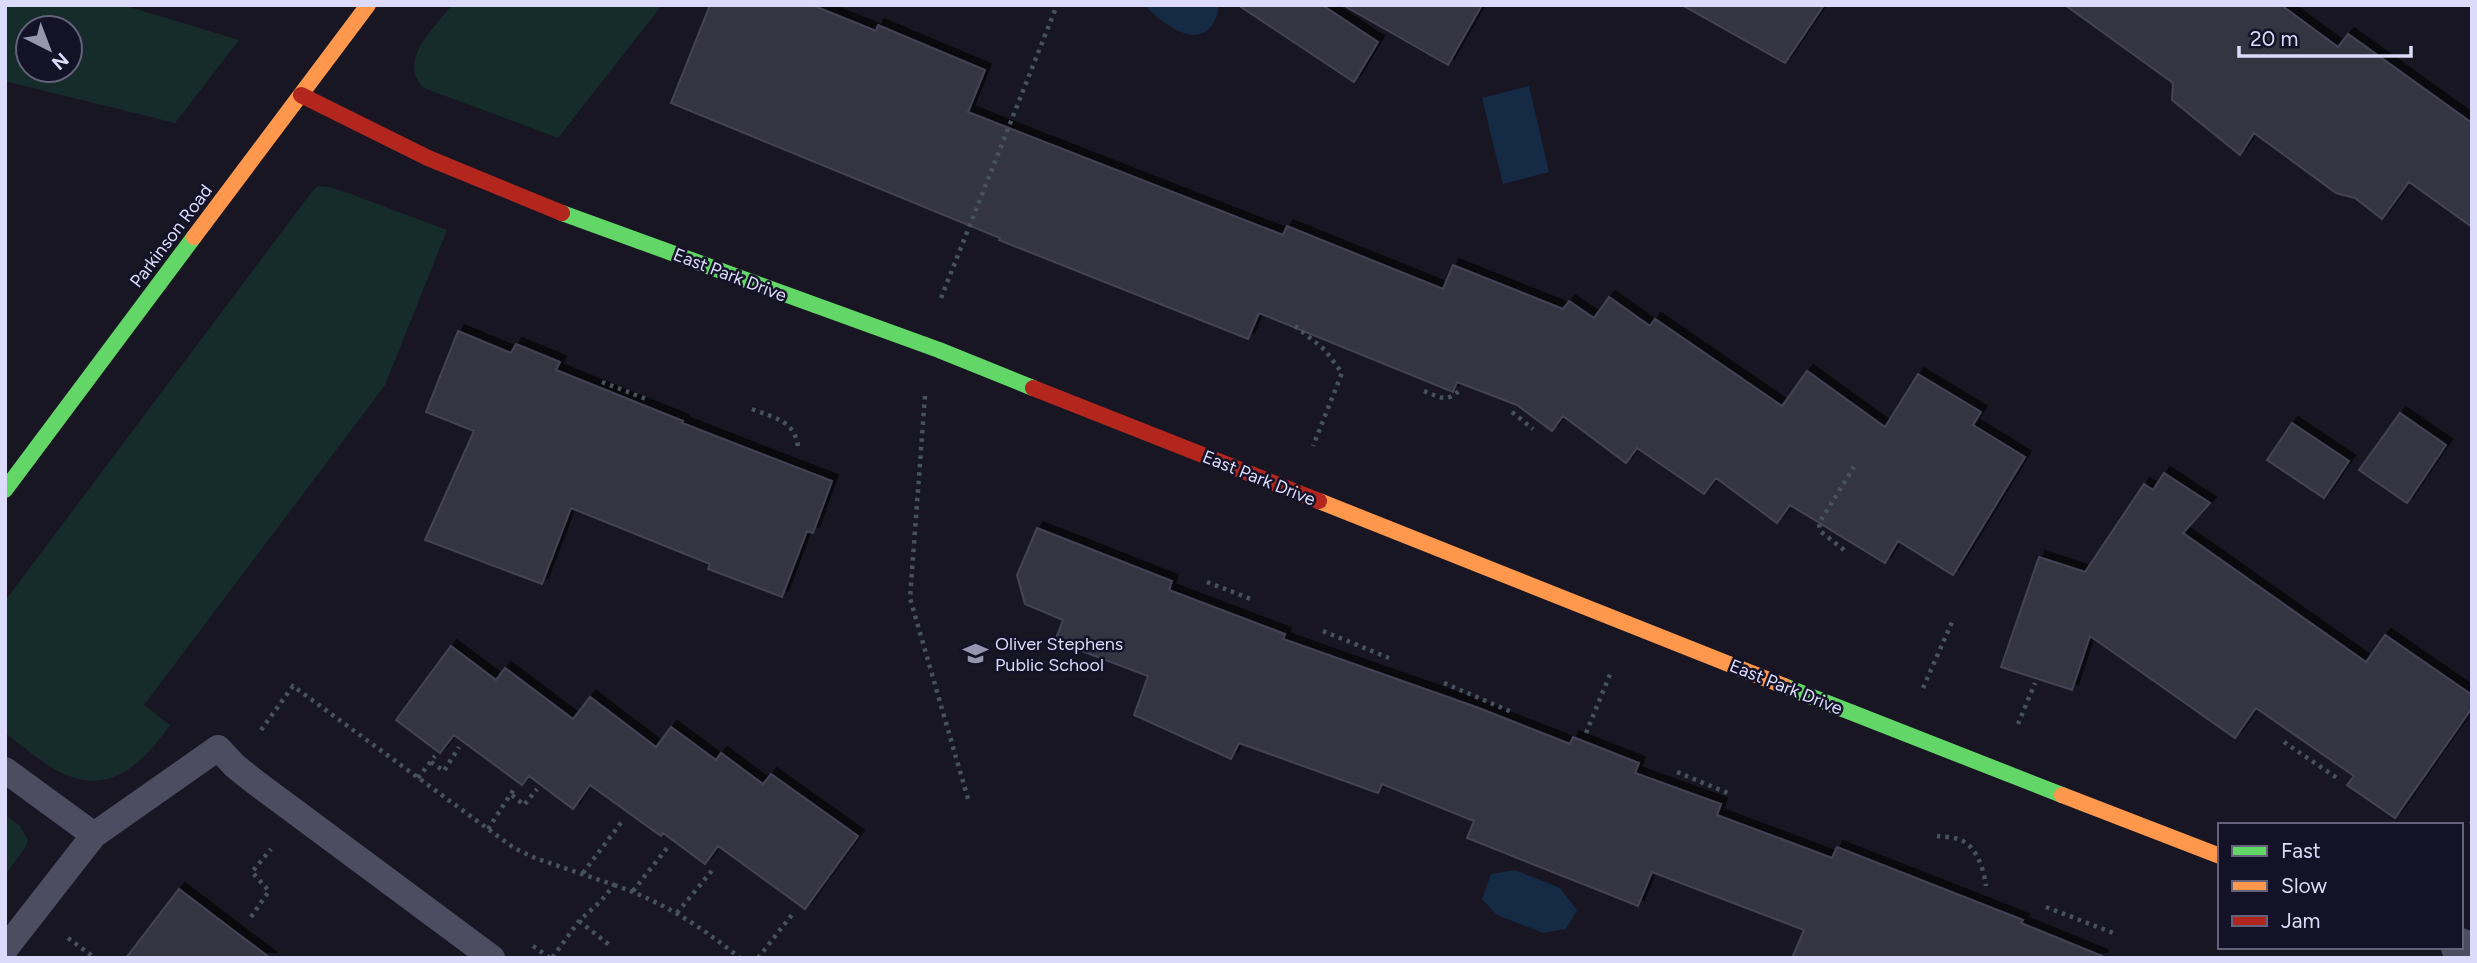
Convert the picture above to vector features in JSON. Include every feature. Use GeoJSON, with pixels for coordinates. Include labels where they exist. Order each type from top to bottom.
{"type":"FeatureCollection","features":[{"type":"Feature","properties":{"kind":"street","name":"Parkinson Road"},"geometry":{"type":"LineString","coordinates":[[5,490],[368,5]]}},
{"type":"Feature","properties":{"kind":"street","name":"East Park Drive"},"geometry":{"type":"LineString","coordinates":[[301,94],[355,125],[502,189],[795,300],[939,350],[1903,734],[2218,855]]}},
{"type":"Feature","properties":{"kind":"lane"},"geometry":{"type":"LineString","coordinates":[[5,949],[94,835],[218,748],[236,766],[297,814],[492,958]]}},
{"type":"Feature","properties":{"kind":"lane"},"geometry":{"type":"LineString","coordinates":[[5,770],[94,835]]}},
{"type":"Feature","properties":{"kind":"path"},"geometry":{"type":"LineString","coordinates":[[922,345],[1057,5]]}},
{"type":"Feature","properties":{"kind":"path"},"geometry":{"type":"LineString","coordinates":[[1295,326],[1325,350],[1342,373],[1311,451]]}},
{"type":"Feature","properties":{"kind":"path"},"geometry":{"type":"LineString","coordinates":[[939,350],[924,401],[910,598],[968,799]]}},
{"type":"Feature","properties":{"kind":"path"},"geometry":{"type":"LineString","coordinates":[[602,382],[646,399]]}},
{"type":"Feature","properties":{"kind":"path"},"geometry":{"type":"LineString","coordinates":[[1424,391],[1444,399],[1461,389]]}},
{"type":"Feature","properties":{"kind":"path"},"geometry":{"type":"LineString","coordinates":[[752,409],[786,423],[796,434],[798,446]]}},
{"type":"Feature","properties":{"kind":"path"},"geometry":{"type":"LineString","coordinates":[[1512,412],[1533,429]]}},
{"type":"Feature","properties":{"kind":"path"},"geometry":{"type":"LineString","coordinates":[[1844,550],[1820,531],[1819,523],[1854,467]]}},
{"type":"Feature","properties":{"kind":"path"},"geometry":{"type":"LineString","coordinates":[[1207,582],[1251,599]]}},
{"type":"Feature","properties":{"kind":"path"},"geometry":{"type":"LineString","coordinates":[[1903,734],[1952,622]]}},
{"type":"Feature","properties":{"kind":"path"},"geometry":{"type":"LineString","coordinates":[[1323,631],[1389,658]]}},
{"type":"Feature","properties":{"kind":"path"},"geometry":{"type":"LineString","coordinates":[[1586,733],[1611,672]]}},
{"type":"Feature","properties":{"kind":"path"},"geometry":{"type":"LineString","coordinates":[[1444,683],[1514,713]]}},
{"type":"Feature","properties":{"kind":"path"},"geometry":{"type":"LineString","coordinates":[[2015,730],[2035,683]]}},
{"type":"Feature","properties":{"kind":"path"},"geometry":{"type":"LineString","coordinates":[[236,766],[293,686],[513,848],[658,901],[709,933],[740,958]]}},
{"type":"Feature","properties":{"kind":"path"},"geometry":{"type":"LineString","coordinates":[[2284,742],[2340,780]]}},
{"type":"Feature","properties":{"kind":"path"},"geometry":{"type":"LineString","coordinates":[[431,762],[444,771],[459,747]]}},
{"type":"Feature","properties":{"kind":"path"},"geometry":{"type":"LineString","coordinates":[[418,778],[435,755]]}},
{"type":"Feature","properties":{"kind":"path"},"geometry":{"type":"LineString","coordinates":[[1677,772],[1730,794]]}},
{"type":"Feature","properties":{"kind":"path"},"geometry":{"type":"LineString","coordinates":[[487,830],[513,792],[524,805],[537,789]]}},
{"type":"Feature","properties":{"kind":"path"},"geometry":{"type":"LineString","coordinates":[[251,917],[269,891],[253,872],[297,814]]}},
{"type":"Feature","properties":{"kind":"path"},"geometry":{"type":"LineString","coordinates":[[583,873],[623,820]]}},
{"type":"Feature","properties":{"kind":"path"},"geometry":{"type":"LineString","coordinates":[[1937,836],[1962,840],[1974,853],[1983,870],[1986,886]]}},
{"type":"Feature","properties":{"kind":"path"},"geometry":{"type":"LineString","coordinates":[[633,891],[667,848]]}},
{"type":"Feature","properties":{"kind":"path"},"geometry":{"type":"LineString","coordinates":[[677,913],[713,867]]}},
{"type":"Feature","properties":{"kind":"path"},"geometry":{"type":"LineString","coordinates":[[552,958],[579,921],[614,885]]}},
{"type":"Feature","properties":{"kind":"path"},"geometry":{"type":"LineString","coordinates":[[2046,907],[2116,934]]}},
{"type":"Feature","properties":{"kind":"path"},"geometry":{"type":"LineString","coordinates":[[758,958],[794,912]]}},
{"type":"Feature","properties":{"kind":"path"},"geometry":{"type":"LineString","coordinates":[[579,921],[611,947]]}},
{"type":"Feature","properties":{"kind":"green space"},"geometry":{"type":"Polygon","coordinates":[[[5,5],[123,5],[239,40],[175,123],[17,84],[84,84],[84,14],[14,14],[14,83],[5,81],[5,5]]]}},
{"type":"Feature","properties":{"kind":"green space"},"geometry":{"type":"Polygon","coordinates":[[[452,5],[662,5],[558,138],[424,88],[416,78],[414,67],[421,45],[452,5]]]}},
{"type":"Feature","properties":{"kind":"green space"},"geometry":{"type":"Polygon","coordinates":[[[318,186],[348,193],[447,230],[385,385],[144,705],[170,725],[148,752],[123,773],[108,779],[93,781],[58,771],[5,733],[5,601],[318,186]]]}},
{"type":"Feature","properties":{"kind":"green space"},"geometry":{"type":"Polygon","coordinates":[[[5,815],[20,826],[28,840],[5,875],[5,815]]]}},
{"type":"Feature","properties":{"kind":"water"},"geometry":{"type":"Polygon","coordinates":[[[1145,5],[1219,5],[1214,21],[1207,30],[1198,34],[1187,34],[1165,23],[1145,5]]]}},
{"type":"Feature","properties":{"kind":"water"},"geometry":{"type":"Polygon","coordinates":[[[1529,86],[1549,172],[1503,184],[1482,98],[1529,86]]]}},
{"type":"Feature","properties":{"kind":"water"},"geometry":{"type":"Polygon","coordinates":[[[1515,870],[1560,888],[1577,910],[1566,929],[1543,933],[1497,915],[1482,899],[1491,874],[1515,870]]]}},
{"type":"Feature","properties":{"kind":"building"},"geometry":{"type":"Polygon","coordinates":[[[710,5],[812,5],[876,31],[878,25],[985,70],[968,112],[1283,235],[1287,226],[1443,289],[1453,265],[1563,309],[1569,301],[1594,318],[1609,297],[1650,326],[1655,319],[1782,406],[1807,371],[1885,427],[1918,374],[1981,412],[1973,425],[2025,457],[1953,575],[1898,541],[1885,563],[1790,505],[1777,523],[1716,478],[1704,494],[1637,448],[1626,463],[1563,416],[1552,431],[1517,405],[1457,382],[1453,392],[1259,313],[1248,339],[999,240],[1000,238],[671,103],[710,5]]]}},
{"type":"Feature","properties":{"kind":"building"},"geometry":{"type":"Polygon","coordinates":[[[1238,5],[1322,5],[1378,42],[1354,82],[1238,5]]]}},
{"type":"Feature","properties":{"kind":"building"},"geometry":{"type":"Polygon","coordinates":[[[1343,5],[1482,5],[1448,65],[1343,5]]]}},
{"type":"Feature","properties":{"kind":"building"},"geometry":{"type":"Polygon","coordinates":[[[1682,5],[1824,5],[1785,63],[1682,5]]]}},
{"type":"Feature","properties":{"kind":"building"},"geometry":{"type":"Polygon","coordinates":[[[2065,5],[2281,5],[2338,47],[2348,34],[2472,123],[2472,227],[2409,182],[2382,219],[2355,198],[2336,193],[2254,133],[2240,155],[2172,100],[2173,83],[2065,5]]]}},
{"type":"Feature","properties":{"kind":"building"},"geometry":{"type":"Polygon","coordinates":[[[458,331],[511,353],[516,344],[560,362],[556,370],[683,421],[682,423],[832,481],[813,533],[807,531],[782,597],[708,569],[710,564],[571,508],[542,584],[425,540],[474,431],[426,412],[458,331]]]}},
{"type":"Feature","properties":{"kind":"building"},"geometry":{"type":"Polygon","coordinates":[[[2400,413],[2446,445],[2407,503],[2359,470],[2400,413]]]}},
{"type":"Feature","properties":{"kind":"building"},"geometry":{"type":"Polygon","coordinates":[[[2292,423],[2349,461],[2324,498],[2267,460],[2292,423]]]}},
{"type":"Feature","properties":{"kind":"building"},"geometry":{"type":"Polygon","coordinates":[[[2164,473],[2210,503],[2183,533],[2366,662],[2385,635],[2472,695],[2472,708],[2395,818],[2347,785],[2354,776],[2256,708],[2235,738],[2090,636],[2072,690],[2001,667],[2039,557],[2085,572],[2144,484],[2153,490],[2164,473]]]}},
{"type":"Feature","properties":{"kind":"building"},"geometry":{"type":"Polygon","coordinates":[[[1037,528],[1172,581],[1169,590],[1285,634],[1283,639],[1476,707],[1570,744],[1573,737],[1639,763],[1635,773],[1721,804],[1717,815],[1832,858],[1837,847],[2023,920],[2021,923],[2102,956],[1792,958],[1804,930],[1652,872],[1638,906],[1467,838],[1474,821],[1382,784],[1378,793],[1239,743],[1231,759],[1134,715],[1148,676],[1055,641],[1063,620],[1025,604],[1017,575],[1037,528]]]}},
{"type":"Feature","properties":{"kind":"building"},"geometry":{"type":"Polygon","coordinates":[[[451,646],[496,680],[505,668],[573,719],[590,697],[656,747],[671,727],[716,760],[721,753],[763,784],[771,774],[858,836],[805,909],[718,846],[705,864],[590,785],[573,809],[529,776],[522,785],[454,735],[440,753],[396,720],[451,646]]]}},
{"type":"Feature","properties":{"kind":"building"},"geometry":{"type":"Polygon","coordinates":[[[179,889],[270,958],[126,958],[179,889]]]}},
{"type":"Feature","properties":{"kind":"traffic: fast"},"geometry":{"type":"LineString","coordinates":[[562,213],[939,350],[1033,388]]}},
{"type":"Feature","properties":{"kind":"traffic: fast"},"geometry":{"type":"LineString","coordinates":[[5,490],[194,237]]}},
{"type":"Feature","properties":{"kind":"traffic: fast"},"geometry":{"type":"LineString","coordinates":[[1784,686],[2062,795]]}},
{"type":"Feature","properties":{"kind":"traffic: slow"},"geometry":{"type":"LineString","coordinates":[[194,237],[368,5]]}},
{"type":"Feature","properties":{"kind":"traffic: slow"},"geometry":{"type":"LineString","coordinates":[[1319,501],[1784,686]]}},
{"type":"Feature","properties":{"kind":"traffic: slow"},"geometry":{"type":"LineString","coordinates":[[2062,795],[2218,855]]}},
{"type":"Feature","properties":{"kind":"traffic: jam"},"geometry":{"type":"LineString","coordinates":[[301,95],[428,158],[562,213]]}},
{"type":"Feature","properties":{"kind":"traffic: jam"},"geometry":{"type":"LineString","coordinates":[[1033,388],[1319,501]]}},
{"type":"Feature","properties":{"kind":"place","name":"Oliver Stephens Public School"},"geometry":{"type":"Point","coordinates":[975,654]}}]}
